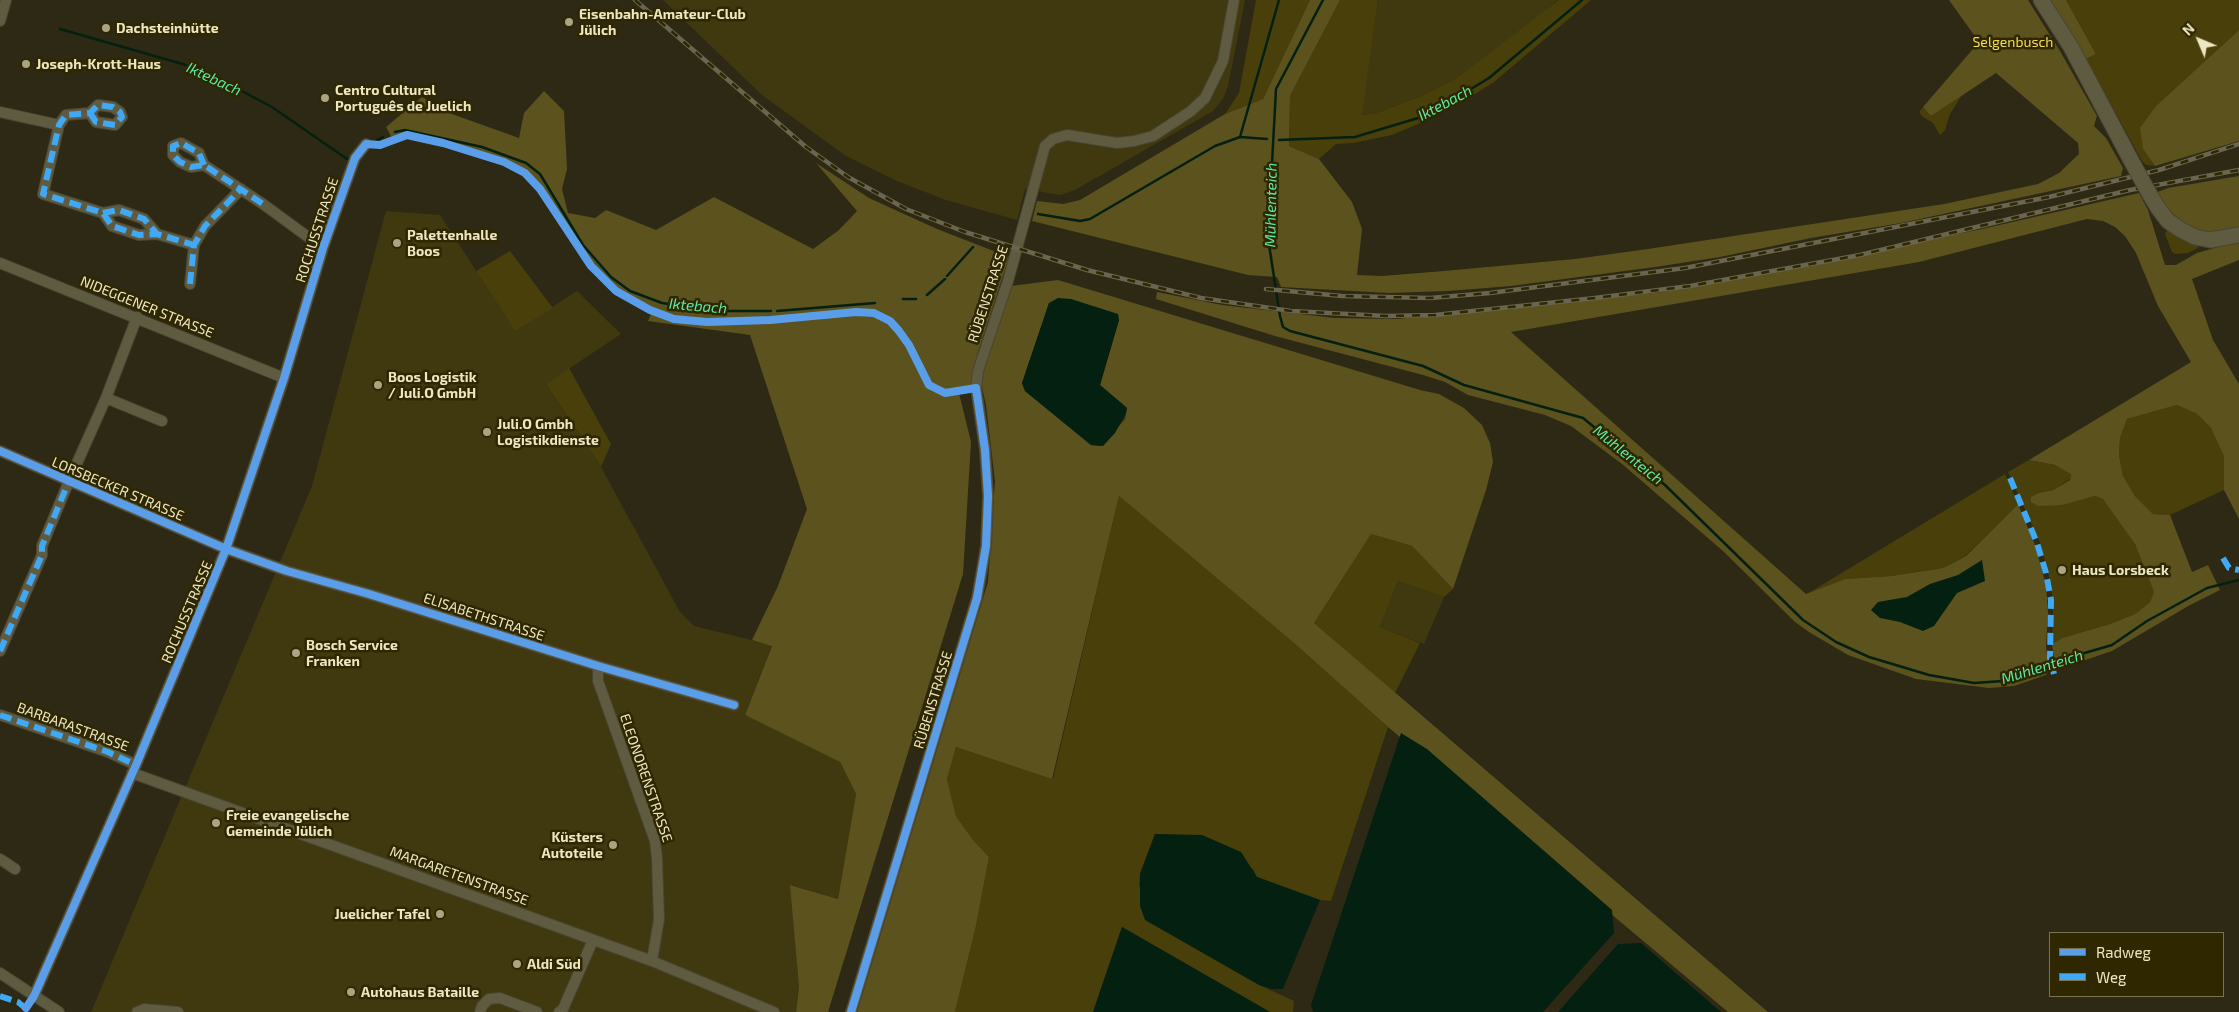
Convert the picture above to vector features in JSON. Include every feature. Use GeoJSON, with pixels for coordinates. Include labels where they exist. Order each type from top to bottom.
{"type":"FeatureCollection","features":[{"type":"Feature","properties":{"kind":"main road"},"geometry":{"type":"LineString","coordinates":[[2041,0],[2071,47],[2133,164],[2163,214],[2181,230],[2195,237],[2210,240],[2239,235]]}},
{"type":"Feature","properties":{"kind":"street"},"geometry":{"type":"LineString","coordinates":[[0,21],[6,0]]}},
{"type":"Feature","properties":{"kind":"street","name":"RÜBENSTRASSE"},"geometry":{"type":"LineString","coordinates":[[851,1012],[977,598],[986,546],[988,496],[985,450],[976,388],[978,371],[1008,282],[1046,146],[1053,139],[1067,135],[1117,143],[1134,141],[1153,136],[1191,112],[1205,98],[1223,61],[1234,0]]}},
{"type":"Feature","properties":{"kind":"street"},"geometry":{"type":"LineString","coordinates":[[0,112],[59,125]]}},
{"type":"Feature","properties":{"kind":"street"},"geometry":{"type":"LineString","coordinates":[[90,113],[66,115],[59,125],[43,194],[103,213],[119,210],[144,219],[157,234]]}},
{"type":"Feature","properties":{"kind":"street","name":"ROCHUSSTRASSE"},"geometry":{"type":"LineString","coordinates":[[34,996],[134,769],[226,549],[284,378],[324,248],[355,158],[366,144]]}},
{"type":"Feature","properties":{"kind":"street"},"geometry":{"type":"LineString","coordinates":[[204,164],[324,248]]}},
{"type":"Feature","properties":{"kind":"street"},"geometry":{"type":"LineString","coordinates":[[190,284],[194,245],[206,226],[241,189]]}},
{"type":"Feature","properties":{"kind":"street"},"geometry":{"type":"LineString","coordinates":[[103,213],[112,226],[117,228],[140,236],[157,234],[194,245]]}},
{"type":"Feature","properties":{"kind":"street","name":"NIDEGGENER STRASSE"},"geometry":{"type":"LineString","coordinates":[[0,263],[284,378]]}},
{"type":"Feature","properties":{"kind":"street"},"geometry":{"type":"LineString","coordinates":[[0,651],[42,555],[42,546],[106,398],[137,317]]}},
{"type":"Feature","properties":{"kind":"street"},"geometry":{"type":"LineString","coordinates":[[106,398],[162,421]]}},
{"type":"Feature","properties":{"kind":"street","name":"LORSBECKER STRASSE"},"geometry":{"type":"LineString","coordinates":[[0,451],[226,549]]}},
{"type":"Feature","properties":{"kind":"street","name":"ELISABETHSTRASSE"},"geometry":{"type":"LineString","coordinates":[[226,549],[287,571],[369,594],[598,666],[734,705]]}},
{"type":"Feature","properties":{"kind":"street","name":"ELEONORENSTRASSE"},"geometry":{"type":"LineString","coordinates":[[598,666],[598,681],[654,841],[657,858],[659,919],[652,961]]}},
{"type":"Feature","properties":{"kind":"street","name":"BARBARASTRASSE"},"geometry":{"type":"LineString","coordinates":[[0,714],[108,752],[134,769]]}},
{"type":"Feature","properties":{"kind":"street","name":"MARGARETENSTRASSE"},"geometry":{"type":"LineString","coordinates":[[134,769],[652,961],[774,1012]]}},
{"type":"Feature","properties":{"kind":"street"},"geometry":{"type":"LineString","coordinates":[[0,859],[15,869]]}},
{"type":"Feature","properties":{"kind":"street"},"geometry":{"type":"LineString","coordinates":[[559,1012],[563,1009],[593,940]]}},
{"type":"Feature","properties":{"kind":"street"},"geometry":{"type":"LineString","coordinates":[[0,973],[59,1012]]}},
{"type":"Feature","properties":{"kind":"street"},"geometry":{"type":"LineString","coordinates":[[480,1012],[482,1006],[489,999],[500,998],[537,1012]]}},
{"type":"Feature","properties":{"kind":"street"},"geometry":{"type":"LineString","coordinates":[[137,1012],[144,1009],[178,1012]]}},
{"type":"Feature","properties":{"kind":"shaded area"},"geometry":{"type":"Polygon","coordinates":[[[663,0],[1245,0],[1228,86],[1223,99],[1213,111],[1075,190],[1060,195],[1025,189],[1017,220],[946,200],[897,181],[846,156],[762,95],[663,0]]]}},
{"type":"Feature","properties":{"kind":"shaded area"},"geometry":{"type":"Polygon","coordinates":[[[1256,0],[1310,0],[1263,99],[1225,114],[1239,93],[1256,0]]]}},
{"type":"Feature","properties":{"kind":"shaded area"},"geometry":{"type":"Polygon","coordinates":[[[1340,0],[1378,0],[1362,115],[1376,113],[1422,96],[1457,78],[1559,0],[1591,0],[1494,82],[1459,104],[1392,135],[1353,143],[1336,144],[1319,159],[1289,146],[1290,96],[1340,0]]]}},
{"type":"Feature","properties":{"kind":"shaded area"},"geometry":{"type":"Polygon","coordinates":[[[1378,0],[1558,0],[1526,28],[1457,78],[1422,96],[1376,113],[1361,115],[1378,0]]]}},
{"type":"Feature","properties":{"kind":"shaded area"},"geometry":{"type":"Polygon","coordinates":[[[2066,0],[2239,0],[2239,30],[2157,105],[2143,149],[2155,166],[2146,165],[2142,161],[2086,59],[2096,54],[2066,0]]]}},
{"type":"Feature","properties":{"kind":"shaded area"},"geometry":{"type":"Polygon","coordinates":[[[1962,95],[1950,114],[1945,130],[1940,135],[1933,123],[1919,112],[1923,107],[1931,116],[1962,95]]]}},
{"type":"Feature","properties":{"kind":"shaded area"},"geometry":{"type":"Polygon","coordinates":[[[386,211],[440,215],[515,331],[577,291],[621,334],[546,384],[601,467],[680,612],[694,626],[772,645],[745,715],[840,762],[856,794],[838,899],[791,885],[799,987],[796,1012],[91,1012],[312,486],[386,211]]]}},
{"type":"Feature","properties":{"kind":"shaded area"},"geometry":{"type":"Polygon","coordinates":[[[2168,228],[2198,244],[2198,248],[2188,253],[2175,254],[2172,252],[2165,234],[2168,228]]]}},
{"type":"Feature","properties":{"kind":"shaded area"},"geometry":{"type":"Polygon","coordinates":[[[510,251],[553,308],[515,331],[476,271],[510,251]]]}},
{"type":"Feature","properties":{"kind":"shaded area"},"geometry":{"type":"Polygon","coordinates":[[[1058,298],[1071,299],[1118,314],[1119,320],[1100,385],[1127,408],[1115,433],[1103,446],[1091,445],[1025,391],[1022,383],[1049,303],[1058,298]]]}},
{"type":"Feature","properties":{"kind":"shaded area"},"geometry":{"type":"Polygon","coordinates":[[[569,368],[611,444],[601,467],[546,384],[569,368]]]}},
{"type":"Feature","properties":{"kind":"shaded area"},"geometry":{"type":"Polygon","coordinates":[[[2177,405],[2197,414],[2211,428],[2225,456],[2224,490],[2170,515],[2153,514],[2135,496],[2123,476],[2119,455],[2120,438],[2127,419],[2177,405]]]}},
{"type":"Feature","properties":{"kind":"shaded area"},"geometry":{"type":"Polygon","coordinates":[[[2029,460],[2055,465],[2071,473],[2070,479],[2053,490],[2039,493],[2083,499],[2095,496],[2103,499],[2120,520],[2135,544],[2154,592],[2150,602],[2135,614],[2110,624],[2062,638],[2052,644],[2053,600],[2048,571],[2039,540],[2008,472],[2029,460]]]}},
{"type":"Feature","properties":{"kind":"shaded area"},"geometry":{"type":"Polygon","coordinates":[[[2005,474],[2018,504],[1965,556],[1943,568],[1891,576],[1845,579],[1807,594],[2005,474]]]}},
{"type":"Feature","properties":{"kind":"shaded area"},"geometry":{"type":"Polygon","coordinates":[[[1119,496],[1294,643],[1388,727],[1331,901],[1320,900],[1257,877],[1253,869],[1155,834],[1140,874],[1139,886],[1259,985],[1294,1001],[1293,1012],[1270,1012],[1122,927],[1093,1012],[955,1012],[976,926],[989,857],[973,840],[956,816],[947,779],[956,747],[1053,779],[1119,496]]]}},
{"type":"Feature","properties":{"kind":"shaded area"},"geometry":{"type":"Polygon","coordinates":[[[1371,534],[1412,546],[1453,589],[1444,597],[1398,581],[1380,627],[1420,643],[1395,693],[1314,623],[1371,534]]]}},
{"type":"Feature","properties":{"kind":"shaded area"},"geometry":{"type":"Polygon","coordinates":[[[1982,560],[1985,581],[1957,593],[1934,626],[1923,631],[1900,622],[1880,618],[1871,610],[1878,602],[1907,597],[1930,584],[1958,575],[1982,560]]]}},
{"type":"Feature","properties":{"kind":"shaded area"},"geometry":{"type":"Polygon","coordinates":[[[1398,581],[1444,597],[1424,644],[1380,627],[1398,581]]]}},
{"type":"Feature","properties":{"kind":"shaded area"},"geometry":{"type":"Polygon","coordinates":[[[1401,733],[1427,749],[1612,910],[1614,933],[1543,1012],[1313,1012],[1311,1005],[1401,733]]]}},
{"type":"Feature","properties":{"kind":"shaded area"},"geometry":{"type":"Polygon","coordinates":[[[1155,834],[1202,835],[1241,852],[1257,877],[1320,900],[1283,989],[1272,989],[1259,985],[1145,920],[1140,906],[1140,874],[1155,834]]]}},
{"type":"Feature","properties":{"kind":"shaded area"},"geometry":{"type":"Polygon","coordinates":[[[1122,927],[1270,1012],[1093,1012],[1122,927]]]}},
{"type":"Feature","properties":{"kind":"shaded area"},"geometry":{"type":"Polygon","coordinates":[[[1641,943],[1721,1012],[1558,1012],[1618,944],[1641,943]]]}},
{"type":"Feature","properties":{"kind":"green space"},"geometry":{"type":"Polygon","coordinates":[[[1310,0],[1340,0],[1290,96],[1289,146],[1319,159],[1352,202],[1362,229],[1357,275],[1382,276],[1444,271],[1575,259],[1648,249],[1944,204],[2038,184],[2059,173],[2079,154],[2078,143],[1996,73],[1931,116],[1923,107],[1979,42],[1949,0],[2028,0],[2097,116],[2094,126],[2106,138],[2123,168],[2121,176],[1901,223],[1811,238],[1720,257],[1511,286],[1448,291],[1389,293],[1281,287],[1277,277],[1248,275],[1032,221],[1037,201],[1063,204],[1080,200],[1225,114],[1263,99],[1310,0]]]}},
{"type":"Feature","properties":{"kind":"green space","name":"Selgenbusch"},"geometry":{"type":"Polygon","coordinates":[[[2050,0],[2066,0],[2096,54],[2086,59],[2050,0]]]}},
{"type":"Feature","properties":{"kind":"green space"},"geometry":{"type":"Polygon","coordinates":[[[2239,30],[2239,141],[2155,166],[2143,149],[2140,128],[2157,105],[2239,30]]]}},
{"type":"Feature","properties":{"kind":"green space"},"geometry":{"type":"Polygon","coordinates":[[[544,91],[564,111],[567,169],[562,189],[568,213],[595,218],[606,210],[656,230],[714,197],[813,249],[839,230],[857,211],[816,163],[869,198],[937,229],[1009,257],[978,352],[971,385],[945,392],[936,388],[928,380],[910,343],[901,331],[891,320],[874,312],[855,311],[762,319],[691,319],[674,318],[650,308],[617,289],[592,265],[534,178],[517,166],[420,135],[407,133],[392,138],[386,127],[422,97],[452,114],[519,138],[524,113],[544,91]]]}},
{"type":"Feature","properties":{"kind":"green space"},"geometry":{"type":"Polygon","coordinates":[[[2239,176],[2239,230],[2212,234],[2189,227],[2166,208],[2155,193],[2168,188],[2239,176]]]}},
{"type":"Feature","properties":{"kind":"green space"},"geometry":{"type":"Polygon","coordinates":[[[2139,193],[2148,210],[2165,265],[2176,265],[2197,253],[2239,241],[2239,260],[2192,279],[2213,340],[2239,384],[2239,519],[2224,490],[2224,456],[2211,428],[2197,414],[2177,405],[2127,419],[2120,438],[2119,455],[2123,476],[2135,496],[2153,514],[2170,515],[2192,572],[2208,565],[2220,590],[2190,605],[2112,651],[2056,670],[2052,644],[2062,638],[2110,624],[2135,614],[2150,602],[2154,592],[2135,544],[2103,499],[2095,496],[2062,505],[2038,506],[2031,502],[2031,497],[2053,490],[2070,480],[2071,474],[2055,465],[2029,460],[2191,362],[2158,306],[2136,253],[2125,236],[2115,227],[2103,221],[2087,219],[1919,262],[1511,332],[1806,594],[1845,579],[1891,576],[1943,568],[1966,556],[2018,504],[2035,545],[2046,585],[2048,612],[2046,647],[2049,669],[2046,675],[2014,686],[1989,688],[1916,679],[1848,655],[1795,622],[1723,551],[1622,464],[1571,426],[1545,415],[1468,395],[1445,382],[1423,375],[1275,336],[1156,299],[1157,292],[1222,305],[1335,318],[1397,319],[1662,292],[1982,229],[2139,193]]]}},
{"type":"Feature","properties":{"kind":"green space"},"geometry":{"type":"Polygon","coordinates":[[[1058,280],[1420,390],[1439,394],[1464,408],[1482,425],[1490,443],[1493,462],[1486,490],[1453,589],[1412,546],[1371,534],[1314,623],[1768,1012],[1728,1012],[1388,727],[1294,643],[1119,496],[1052,779],[956,747],[947,779],[956,816],[973,840],[989,857],[976,926],[955,1012],[857,1012],[988,582],[995,481],[986,405],[980,378],[1011,286],[1058,280]],[[1049,303],[1022,383],[1025,391],[1091,445],[1102,446],[1125,419],[1127,408],[1100,385],[1119,320],[1049,303]]]}},
{"type":"Feature","properties":{"kind":"green space"},"geometry":{"type":"Polygon","coordinates":[[[651,314],[674,320],[707,323],[770,322],[856,314],[874,315],[882,318],[898,332],[928,386],[934,391],[944,394],[959,393],[971,442],[963,574],[828,1012],[796,1012],[799,987],[790,885],[838,899],[856,794],[840,762],[745,715],[772,646],[752,640],[778,586],[807,509],[750,335],[648,321],[651,314]]]}},
{"type":"Feature","properties":{"kind":"waterway"},"geometry":{"type":"LineString","coordinates":[[1240,137],[1279,0]]}},
{"type":"Feature","properties":{"kind":"waterway","name":"Mühlenteich"},"geometry":{"type":"LineString","coordinates":[[1323,0],[1276,89],[1268,238],[1283,327],[1290,331],[1423,366],[1464,385],[1583,418],[1665,485],[1803,620],[1836,642],[1869,657],[1929,675],[1974,683],[2003,681],[2064,659],[2112,645],[2147,621],[2207,588],[2239,580]]}},
{"type":"Feature","properties":{"kind":"waterway","name":"Iktebach"},"geometry":{"type":"LineString","coordinates":[[1279,140],[1355,137],[1428,115],[1489,78],[1582,0]]}},
{"type":"Feature","properties":{"kind":"waterway","name":"Iktebach"},"geometry":{"type":"LineString","coordinates":[[60,29],[200,69],[272,107],[347,159],[352,156]]}},
{"type":"Feature","properties":{"kind":"waterway","name":"Iktebach"},"geometry":{"type":"LineString","coordinates":[[395,132],[405,130],[482,147],[526,163],[540,174],[583,245],[611,277],[630,291],[662,303],[695,308],[726,311],[771,311]]}},
{"type":"Feature","properties":{"kind":"waterway","name":"Iktebach"},"geometry":{"type":"LineString","coordinates":[[377,140],[383,137]]}},
{"type":"Feature","properties":{"kind":"waterway","name":"Iktebach"},"geometry":{"type":"LineString","coordinates":[[1038,214],[1080,221],[1090,219],[1215,146],[1240,137],[1267,139]]}},
{"type":"Feature","properties":{"kind":"waterway","name":"Iktebach"},"geometry":{"type":"LineString","coordinates":[[947,276],[973,247]]}},
{"type":"Feature","properties":{"kind":"waterway","name":"Iktebach"},"geometry":{"type":"LineString","coordinates":[[927,295],[945,279]]}},
{"type":"Feature","properties":{"kind":"waterway","name":"Iktebach"},"geometry":{"type":"LineString","coordinates":[[903,299],[916,299]]}},
{"type":"Feature","properties":{"kind":"waterway","name":"Iktebach"},"geometry":{"type":"LineString","coordinates":[[777,311],[875,303]]}},
{"type":"Feature","properties":{"kind":"railway"},"geometry":{"type":"LineString","coordinates":[[635,0],[806,147],[848,177],[906,209],[965,232],[1087,270],[1201,298],[1291,311],[1386,316],[1435,315],[1690,286],[1860,255],[2130,190],[2239,170]]}},
{"type":"Feature","properties":{"kind":"railway"},"geometry":{"type":"LineString","coordinates":[[1266,289],[1342,296],[1430,298],[1490,293],[1685,268],[2049,197],[2159,170],[2239,144]]}},
{"type":"Feature","properties":{"kind":"marked path"},"geometry":{"type":"LineString","coordinates":[[90,113],[96,122],[115,125],[122,117],[120,112],[113,107],[98,105],[90,113],[66,115],[59,125],[43,194],[103,213],[112,226],[139,235],[157,234],[194,245]]}},
{"type":"Feature","properties":{"kind":"marked path"},"geometry":{"type":"LineString","coordinates":[[204,165],[199,153],[181,143],[173,146],[173,155],[180,162],[191,167],[204,165],[263,204]]}},
{"type":"Feature","properties":{"kind":"marked path"},"geometry":{"type":"LineString","coordinates":[[190,284],[194,245],[205,226],[241,189]]}},
{"type":"Feature","properties":{"kind":"marked path"},"geometry":{"type":"LineString","coordinates":[[103,213],[119,210],[144,219],[157,234]]}},
{"type":"Feature","properties":{"kind":"marked path"},"geometry":{"type":"LineString","coordinates":[[2010,478],[2037,543],[2046,573],[2051,600],[2050,658],[2054,674]]}},
{"type":"Feature","properties":{"kind":"marked path"},"geometry":{"type":"LineString","coordinates":[[0,651],[42,555],[42,546],[69,481]]}},
{"type":"Feature","properties":{"kind":"marked path"},"geometry":{"type":"LineString","coordinates":[[2223,558],[2229,568],[2239,570]]}},
{"type":"Feature","properties":{"kind":"marked path"},"geometry":{"type":"LineString","coordinates":[[0,715],[108,752],[136,765]]}},
{"type":"Feature","properties":{"kind":"marked path"},"geometry":{"type":"LineString","coordinates":[[0,996],[18,1002],[29,1011]]}},
{"type":"Feature","properties":{"kind":"cycle path"},"geometry":{"type":"LineString","coordinates":[[26,1008],[34,996],[136,765],[226,549],[284,378],[323,248],[355,158],[366,144],[380,145],[407,135],[443,143],[504,162],[525,173],[540,189],[591,266],[616,291],[650,310],[674,319],[707,322],[770,320],[856,312],[874,313],[890,321],[899,331],[909,345],[929,385],[945,393],[976,388],[985,450],[988,496],[986,546],[977,598],[851,1012]]}},
{"type":"Feature","properties":{"kind":"cycle path"},"geometry":{"type":"LineString","coordinates":[[0,451],[226,549],[287,571],[369,594],[598,666],[734,705]]}},
{"type":"Feature","properties":{"kind":"place","name":"Eisenbahn-Amateur-Club Jülich"},"geometry":{"type":"Point","coordinates":[569,22]}},
{"type":"Feature","properties":{"kind":"place","name":"Dachsteinhütte"},"geometry":{"type":"Point","coordinates":[106,28]}},
{"type":"Feature","properties":{"kind":"place","name":"Joseph-Krott-Haus"},"geometry":{"type":"Point","coordinates":[26,64]}},
{"type":"Feature","properties":{"kind":"place","name":"Centro Cultural Português de Juelich"},"geometry":{"type":"Point","coordinates":[325,98]}},
{"type":"Feature","properties":{"kind":"place","name":"Palettenhalle Boos"},"geometry":{"type":"Point","coordinates":[397,243]}},
{"type":"Feature","properties":{"kind":"place","name":"Boos Logistik / Juli.O GmbH"},"geometry":{"type":"Point","coordinates":[378,385]}},
{"type":"Feature","properties":{"kind":"place","name":"Juli.O Gmbh Logistikdienste"},"geometry":{"type":"Point","coordinates":[487,432]}},
{"type":"Feature","properties":{"kind":"place","name":"Haus Lorsbeck"},"geometry":{"type":"Point","coordinates":[2062,570]}},
{"type":"Feature","properties":{"kind":"place","name":"Bosch Service Franken"},"geometry":{"type":"Point","coordinates":[296,653]}},
{"type":"Feature","properties":{"kind":"place","name":"Freie evangelische Gemeinde Jülich"},"geometry":{"type":"Point","coordinates":[216,823]}},
{"type":"Feature","properties":{"kind":"place","name":"Küsters Autoteile"},"geometry":{"type":"Point","coordinates":[613,845]}},
{"type":"Feature","properties":{"kind":"place","name":"Juelicher Tafel"},"geometry":{"type":"Point","coordinates":[440,914]}},
{"type":"Feature","properties":{"kind":"place","name":"Aldi Süd"},"geometry":{"type":"Point","coordinates":[517,964]}},
{"type":"Feature","properties":{"kind":"place","name":"Autohaus Bataille"},"geometry":{"type":"Point","coordinates":[351,992]}}]}
